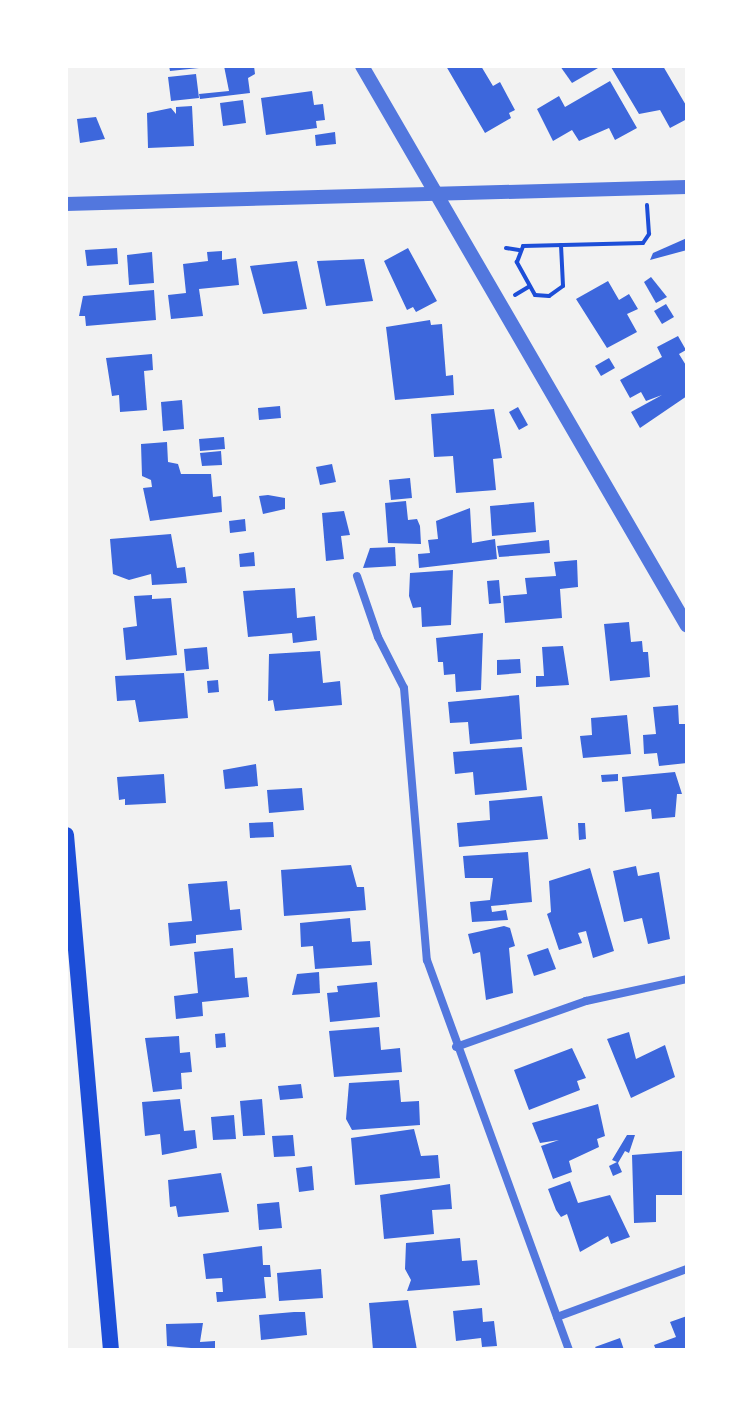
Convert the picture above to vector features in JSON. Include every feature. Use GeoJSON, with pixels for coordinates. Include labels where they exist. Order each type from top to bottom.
{"type":"FeatureCollection","features":[{"type":"Feature","properties":{"kind":"main road"},"geometry":{"type":"LineString","coordinates":[[66,835],[74,999],[111,1350]]}},
{"type":"Feature","properties":{"kind":"street"},"geometry":{"type":"LineString","coordinates":[[362,66],[687,626]]}},
{"type":"Feature","properties":{"kind":"street"},"geometry":{"type":"LineString","coordinates":[[66,204],[687,187]]}},
{"type":"Feature","properties":{"kind":"street"},"geometry":{"type":"LineString","coordinates":[[357,576],[378,637],[404,688],[427,960],[456,1047],[569,1350]]}},
{"type":"Feature","properties":{"kind":"street"},"geometry":{"type":"LineString","coordinates":[[456,1047],[586,1001],[687,979]]}},
{"type":"Feature","properties":{"kind":"street"},"geometry":{"type":"LineString","coordinates":[[557,1317],[687,1269]]}},
{"type":"Feature","properties":{"kind":"path"},"geometry":{"type":"LineString","coordinates":[[506,248],[519,250],[534,243],[643,243],[649,234],[647,190]]}},
{"type":"Feature","properties":{"kind":"path"},"geometry":{"type":"LineString","coordinates":[[519,250],[519,266],[535,295],[544,297],[563,286],[561,245]]}},
{"type":"Feature","properties":{"kind":"building"},"geometry":{"type":"Polygon","coordinates":[[[169,66],[198,66],[199,68],[170,71],[169,66]]]}},
{"type":"Feature","properties":{"kind":"building"},"geometry":{"type":"Polygon","coordinates":[[[224,66],[254,66],[255,74],[248,78],[250,93],[200,99],[199,94],[229,91],[224,66]]]}},
{"type":"Feature","properties":{"kind":"building"},"geometry":{"type":"Polygon","coordinates":[[[446,66],[481,66],[493,86],[500,82],[515,110],[509,113],[511,118],[485,133],[446,66]]]}},
{"type":"Feature","properties":{"kind":"building"},"geometry":{"type":"Polygon","coordinates":[[[560,66],[596,66],[598,68],[572,83],[560,66]]]}},
{"type":"Feature","properties":{"kind":"building"},"geometry":{"type":"Polygon","coordinates":[[[663,66],[687,107],[687,119],[670,128],[660,110],[639,114],[611,67],[663,66]]]}},
{"type":"Feature","properties":{"kind":"building"},"geometry":{"type":"Polygon","coordinates":[[[196,74],[199,98],[171,101],[168,77],[196,74]]]}},
{"type":"Feature","properties":{"kind":"building"},"geometry":{"type":"Polygon","coordinates":[[[610,81],[637,128],[615,140],[609,128],[579,141],[572,130],[553,141],[537,109],[559,96],[565,107],[610,81]]]}},
{"type":"Feature","properties":{"kind":"building"},"geometry":{"type":"Polygon","coordinates":[[[312,91],[314,105],[323,104],[325,120],[316,121],[317,128],[266,135],[261,98],[312,91]]]}},
{"type":"Feature","properties":{"kind":"building"},"geometry":{"type":"Polygon","coordinates":[[[243,100],[246,123],[223,126],[220,103],[243,100]]]}},
{"type":"Feature","properties":{"kind":"building"},"geometry":{"type":"Polygon","coordinates":[[[192,106],[194,146],[148,148],[147,113],[171,108],[176,114],[176,107],[192,106]]]}},
{"type":"Feature","properties":{"kind":"building"},"geometry":{"type":"Polygon","coordinates":[[[96,117],[105,139],[80,143],[77,119],[96,117]]]}},
{"type":"Feature","properties":{"kind":"building"},"geometry":{"type":"Polygon","coordinates":[[[335,132],[336,144],[316,146],[315,135],[335,132]]]}},
{"type":"Feature","properties":{"kind":"building"},"geometry":{"type":"Polygon","coordinates":[[[687,238],[687,250],[650,260],[653,253],[687,238]]]}},
{"type":"Feature","properties":{"kind":"building"},"geometry":{"type":"Polygon","coordinates":[[[117,248],[118,264],[87,266],[85,250],[117,248]]]}},
{"type":"Feature","properties":{"kind":"building"},"geometry":{"type":"Polygon","coordinates":[[[408,248],[437,301],[416,312],[413,307],[407,310],[384,261],[408,248]]]}},
{"type":"Feature","properties":{"kind":"building"},"geometry":{"type":"Polygon","coordinates":[[[222,251],[222,260],[236,258],[239,285],[199,289],[203,316],[171,319],[168,295],[186,293],[183,264],[208,261],[207,252],[222,251]]]}},
{"type":"Feature","properties":{"kind":"building"},"geometry":{"type":"Polygon","coordinates":[[[152,252],[154,283],[129,285],[127,255],[152,252]]]}},
{"type":"Feature","properties":{"kind":"building"},"geometry":{"type":"Polygon","coordinates":[[[364,259],[373,301],[326,306],[317,261],[364,259]]]}},
{"type":"Feature","properties":{"kind":"building"},"geometry":{"type":"Polygon","coordinates":[[[297,261],[307,309],[263,314],[250,266],[297,261]]]}},
{"type":"Feature","properties":{"kind":"building"},"geometry":{"type":"Polygon","coordinates":[[[651,277],[667,297],[656,303],[644,282],[651,277]]]}},
{"type":"Feature","properties":{"kind":"building"},"geometry":{"type":"Polygon","coordinates":[[[608,281],[619,300],[629,294],[638,309],[627,314],[637,332],[607,348],[576,299],[608,281]]]}},
{"type":"Feature","properties":{"kind":"building"},"geometry":{"type":"Polygon","coordinates":[[[154,290],[156,320],[86,326],[85,316],[79,316],[83,296],[154,290]]]}},
{"type":"Feature","properties":{"kind":"building"},"geometry":{"type":"Polygon","coordinates":[[[666,304],[674,317],[662,324],[654,311],[666,304]]]}},
{"type":"Feature","properties":{"kind":"building"},"geometry":{"type":"Polygon","coordinates":[[[430,320],[431,325],[442,324],[446,376],[453,375],[454,395],[395,400],[386,327],[430,320]]]}},
{"type":"Feature","properties":{"kind":"building"},"geometry":{"type":"Polygon","coordinates":[[[678,336],[686,350],[679,354],[687,367],[687,396],[640,428],[631,412],[662,395],[646,401],[641,392],[630,398],[620,380],[662,357],[657,347],[678,336]]]}},
{"type":"Feature","properties":{"kind":"building"},"geometry":{"type":"Polygon","coordinates":[[[152,354],[153,370],[144,371],[147,410],[120,412],[119,395],[112,396],[106,358],[152,354]]]}},
{"type":"Feature","properties":{"kind":"building"},"geometry":{"type":"Polygon","coordinates":[[[609,358],[615,368],[601,376],[595,366],[609,358]]]}},
{"type":"Feature","properties":{"kind":"building"},"geometry":{"type":"Polygon","coordinates":[[[182,400],[184,429],[163,431],[161,402],[182,400]]]}},
{"type":"Feature","properties":{"kind":"building"},"geometry":{"type":"Polygon","coordinates":[[[280,406],[281,418],[259,420],[258,408],[280,406]]]}},
{"type":"Feature","properties":{"kind":"building"},"geometry":{"type":"Polygon","coordinates":[[[518,407],[528,425],[519,430],[509,412],[518,407]]]}},
{"type":"Feature","properties":{"kind":"building"},"geometry":{"type":"Polygon","coordinates":[[[494,409],[502,458],[493,459],[496,490],[456,493],[453,456],[434,457],[431,414],[494,409]]]}},
{"type":"Feature","properties":{"kind":"building"},"geometry":{"type":"Polygon","coordinates":[[[224,437],[225,449],[200,451],[199,439],[224,437]]]}},
{"type":"Feature","properties":{"kind":"building"},"geometry":{"type":"Polygon","coordinates":[[[167,442],[168,462],[178,464],[181,474],[211,474],[213,497],[221,496],[222,512],[150,521],[143,488],[152,487],[151,480],[142,476],[141,444],[167,442]]]}},
{"type":"Feature","properties":{"kind":"building"},"geometry":{"type":"Polygon","coordinates":[[[221,451],[222,465],[202,466],[200,453],[221,451]]]}},
{"type":"Feature","properties":{"kind":"building"},"geometry":{"type":"Polygon","coordinates":[[[332,464],[336,482],[320,485],[316,467],[332,464]]]}},
{"type":"Feature","properties":{"kind":"building"},"geometry":{"type":"Polygon","coordinates":[[[410,478],[412,498],[391,500],[389,480],[410,478]]]}},
{"type":"Feature","properties":{"kind":"building"},"geometry":{"type":"Polygon","coordinates":[[[259,496],[285,498],[285,509],[263,514],[259,496]]]}},
{"type":"Feature","properties":{"kind":"building"},"geometry":{"type":"Polygon","coordinates":[[[406,501],[408,520],[417,519],[420,526],[421,544],[388,543],[385,503],[406,501]]]}},
{"type":"Feature","properties":{"kind":"building"},"geometry":{"type":"Polygon","coordinates":[[[534,502],[536,532],[492,536],[490,506],[534,502]]]}},
{"type":"Feature","properties":{"kind":"building"},"geometry":{"type":"Polygon","coordinates":[[[470,508],[472,543],[495,539],[497,559],[419,568],[418,554],[430,553],[428,540],[438,539],[436,521],[470,508]]]}},
{"type":"Feature","properties":{"kind":"building"},"geometry":{"type":"Polygon","coordinates":[[[344,511],[350,535],[341,536],[344,559],[326,561],[322,513],[344,511]]]}},
{"type":"Feature","properties":{"kind":"building"},"geometry":{"type":"Polygon","coordinates":[[[245,519],[246,531],[230,533],[229,521],[245,519]]]}},
{"type":"Feature","properties":{"kind":"building"},"geometry":{"type":"Polygon","coordinates":[[[171,534],[177,568],[185,567],[187,583],[152,585],[151,574],[129,580],[113,574],[110,539],[171,534]]]}},
{"type":"Feature","properties":{"kind":"building"},"geometry":{"type":"Polygon","coordinates":[[[549,540],[550,553],[499,557],[497,546],[549,540]]]}},
{"type":"Feature","properties":{"kind":"building"},"geometry":{"type":"Polygon","coordinates":[[[395,547],[396,566],[363,568],[370,548],[395,547]]]}},
{"type":"Feature","properties":{"kind":"building"},"geometry":{"type":"Polygon","coordinates":[[[254,552],[255,566],[240,567],[239,554],[254,552]]]}},
{"type":"Feature","properties":{"kind":"building"},"geometry":{"type":"Polygon","coordinates":[[[577,560],[578,587],[560,589],[562,618],[505,623],[503,596],[527,594],[525,578],[556,576],[554,562],[577,560]]]}},
{"type":"Feature","properties":{"kind":"building"},"geometry":{"type":"Polygon","coordinates":[[[453,570],[451,625],[422,627],[421,607],[413,608],[409,596],[410,573],[453,570]]]}},
{"type":"Feature","properties":{"kind":"building"},"geometry":{"type":"Polygon","coordinates":[[[499,580],[501,603],[489,604],[487,581],[499,580]]]}},
{"type":"Feature","properties":{"kind":"building"},"geometry":{"type":"Polygon","coordinates":[[[295,588],[297,618],[315,616],[317,640],[293,643],[292,633],[248,637],[243,591],[295,588]]]}},
{"type":"Feature","properties":{"kind":"building"},"geometry":{"type":"Polygon","coordinates":[[[152,595],[152,599],[171,598],[177,655],[126,660],[123,628],[137,626],[134,596],[152,595]]]}},
{"type":"Feature","properties":{"kind":"building"},"geometry":{"type":"Polygon","coordinates":[[[629,622],[631,642],[642,641],[643,652],[648,652],[650,677],[610,681],[604,624],[629,622]]]}},
{"type":"Feature","properties":{"kind":"building"},"geometry":{"type":"Polygon","coordinates":[[[483,633],[481,690],[456,692],[455,674],[444,675],[443,662],[438,662],[436,638],[483,633]]]}},
{"type":"Feature","properties":{"kind":"building"},"geometry":{"type":"Polygon","coordinates":[[[563,646],[569,685],[536,687],[536,676],[544,676],[542,647],[563,646]]]}},
{"type":"Feature","properties":{"kind":"building"},"geometry":{"type":"Polygon","coordinates":[[[207,647],[209,669],[186,671],[184,649],[207,647]]]}},
{"type":"Feature","properties":{"kind":"building"},"geometry":{"type":"Polygon","coordinates":[[[320,651],[323,683],[340,681],[342,705],[275,711],[273,700],[268,701],[269,654],[320,651]]]}},
{"type":"Feature","properties":{"kind":"building"},"geometry":{"type":"Polygon","coordinates":[[[520,659],[521,673],[497,675],[497,660],[520,659]]]}},
{"type":"Feature","properties":{"kind":"building"},"geometry":{"type":"Polygon","coordinates":[[[184,673],[188,718],[139,722],[135,700],[117,701],[115,676],[184,673]]]}},
{"type":"Feature","properties":{"kind":"building"},"geometry":{"type":"Polygon","coordinates":[[[218,680],[219,692],[208,693],[207,681],[218,680]]]}},
{"type":"Feature","properties":{"kind":"building"},"geometry":{"type":"Polygon","coordinates":[[[519,695],[522,739],[470,744],[468,722],[450,723],[448,702],[519,695]]]}},
{"type":"Feature","properties":{"kind":"building"},"geometry":{"type":"Polygon","coordinates":[[[678,705],[679,724],[687,724],[687,763],[659,766],[657,753],[644,754],[643,735],[656,734],[653,707],[678,705]]]}},
{"type":"Feature","properties":{"kind":"building"},"geometry":{"type":"Polygon","coordinates":[[[627,715],[631,754],[583,758],[580,736],[592,735],[591,718],[627,715]]]}},
{"type":"Feature","properties":{"kind":"building"},"geometry":{"type":"Polygon","coordinates":[[[522,747],[527,790],[475,795],[473,772],[455,774],[453,752],[522,747]]]}},
{"type":"Feature","properties":{"kind":"building"},"geometry":{"type":"Polygon","coordinates":[[[256,764],[258,786],[225,789],[223,770],[256,764]]]}},
{"type":"Feature","properties":{"kind":"building"},"geometry":{"type":"Polygon","coordinates":[[[675,772],[682,794],[677,794],[675,817],[652,819],[651,809],[625,812],[622,777],[675,772]]]}},
{"type":"Feature","properties":{"kind":"building"},"geometry":{"type":"Polygon","coordinates":[[[164,774],[166,803],[125,805],[125,799],[119,800],[117,777],[164,774]]]}},
{"type":"Feature","properties":{"kind":"building"},"geometry":{"type":"Polygon","coordinates":[[[618,774],[618,781],[602,782],[601,775],[618,774]]]}},
{"type":"Feature","properties":{"kind":"building"},"geometry":{"type":"Polygon","coordinates":[[[302,788],[304,810],[269,813],[267,790],[302,788]]]}},
{"type":"Feature","properties":{"kind":"building"},"geometry":{"type":"Polygon","coordinates":[[[542,796],[548,839],[459,847],[457,823],[490,820],[489,801],[542,796]]]}},
{"type":"Feature","properties":{"kind":"building"},"geometry":{"type":"Polygon","coordinates":[[[273,822],[274,837],[250,838],[249,823],[273,822]]]}},
{"type":"Feature","properties":{"kind":"building"},"geometry":{"type":"Polygon","coordinates":[[[578,823],[585,823],[586,839],[579,840],[578,823]]]}},
{"type":"Feature","properties":{"kind":"building"},"geometry":{"type":"Polygon","coordinates":[[[528,852],[532,902],[491,906],[492,912],[506,910],[508,920],[472,922],[470,902],[490,900],[493,878],[465,878],[463,856],[528,852]]]}},
{"type":"Feature","properties":{"kind":"building"},"geometry":{"type":"Polygon","coordinates":[[[351,865],[357,887],[364,887],[366,910],[284,916],[281,870],[351,865]]]}},
{"type":"Feature","properties":{"kind":"building"},"geometry":{"type":"Polygon","coordinates":[[[636,866],[638,876],[659,872],[670,939],[648,944],[642,918],[624,922],[613,871],[636,866]]]}},
{"type":"Feature","properties":{"kind":"building"},"geometry":{"type":"Polygon","coordinates":[[[590,868],[614,951],[593,958],[586,931],[578,933],[582,943],[559,950],[547,914],[551,912],[549,881],[590,868]]]}},
{"type":"Feature","properties":{"kind":"building"},"geometry":{"type":"Polygon","coordinates":[[[227,881],[230,910],[240,909],[242,930],[196,935],[196,943],[170,946],[168,923],[192,921],[188,884],[227,881]]]}},
{"type":"Feature","properties":{"kind":"building"},"geometry":{"type":"Polygon","coordinates":[[[350,918],[352,942],[370,941],[372,965],[315,969],[313,946],[301,947],[300,923],[350,918]]]}},
{"type":"Feature","properties":{"kind":"building"},"geometry":{"type":"Polygon","coordinates":[[[504,926],[510,928],[515,946],[509,948],[513,993],[486,1000],[480,952],[473,954],[468,934],[504,926]]]}},
{"type":"Feature","properties":{"kind":"building"},"geometry":{"type":"Polygon","coordinates":[[[233,948],[235,978],[247,977],[249,997],[202,1002],[203,1016],[176,1019],[174,996],[198,993],[194,952],[233,948]]]}},
{"type":"Feature","properties":{"kind":"building"},"geometry":{"type":"Polygon","coordinates":[[[548,948],[556,969],[534,976],[527,955],[548,948]]]}},
{"type":"Feature","properties":{"kind":"building"},"geometry":{"type":"Polygon","coordinates":[[[319,972],[320,993],[292,995],[297,974],[319,972]]]}},
{"type":"Feature","properties":{"kind":"building"},"geometry":{"type":"Polygon","coordinates":[[[377,982],[380,1017],[330,1022],[327,993],[338,992],[337,986],[377,982]]]}},
{"type":"Feature","properties":{"kind":"building"},"geometry":{"type":"Polygon","coordinates":[[[379,1027],[381,1050],[400,1048],[402,1072],[334,1077],[329,1031],[379,1027]]]}},
{"type":"Feature","properties":{"kind":"building"},"geometry":{"type":"Polygon","coordinates":[[[629,1032],[636,1059],[665,1045],[675,1077],[631,1098],[607,1039],[629,1032]]]}},
{"type":"Feature","properties":{"kind":"building"},"geometry":{"type":"Polygon","coordinates":[[[225,1033],[226,1047],[216,1048],[215,1034],[225,1033]]]}},
{"type":"Feature","properties":{"kind":"building"},"geometry":{"type":"Polygon","coordinates":[[[179,1036],[180,1053],[190,1052],[192,1072],[181,1073],[182,1089],[153,1092],[145,1038],[179,1036]]]}},
{"type":"Feature","properties":{"kind":"building"},"geometry":{"type":"Polygon","coordinates":[[[572,1048],[586,1078],[577,1081],[580,1090],[529,1110],[514,1070],[572,1048]]]}},
{"type":"Feature","properties":{"kind":"building"},"geometry":{"type":"Polygon","coordinates":[[[399,1080],[401,1102],[419,1101],[420,1125],[352,1130],[346,1119],[349,1083],[399,1080]]]}},
{"type":"Feature","properties":{"kind":"building"},"geometry":{"type":"Polygon","coordinates":[[[301,1084],[303,1098],[280,1100],[278,1086],[301,1084]]]}},
{"type":"Feature","properties":{"kind":"building"},"geometry":{"type":"Polygon","coordinates":[[[180,1099],[184,1131],[195,1130],[197,1148],[162,1155],[160,1134],[145,1136],[142,1102],[180,1099]]]}},
{"type":"Feature","properties":{"kind":"building"},"geometry":{"type":"Polygon","coordinates":[[[262,1099],[265,1135],[243,1136],[240,1101],[262,1099]]]}},
{"type":"Feature","properties":{"kind":"building"},"geometry":{"type":"Polygon","coordinates":[[[598,1104],[605,1136],[597,1139],[599,1147],[569,1161],[572,1172],[553,1179],[541,1146],[559,1140],[540,1143],[532,1123],[598,1104]]]}},
{"type":"Feature","properties":{"kind":"building"},"geometry":{"type":"Polygon","coordinates":[[[234,1115],[236,1139],[213,1140],[211,1117],[234,1115]]]}},
{"type":"Feature","properties":{"kind":"building"},"geometry":{"type":"Polygon","coordinates":[[[414,1129],[421,1156],[438,1155],[440,1178],[355,1185],[351,1138],[414,1129]]]}},
{"type":"Feature","properties":{"kind":"building"},"geometry":{"type":"Polygon","coordinates":[[[293,1135],[295,1156],[274,1157],[272,1136],[293,1135]]]}},
{"type":"Feature","properties":{"kind":"building"},"geometry":{"type":"Polygon","coordinates":[[[627,1135],[635,1135],[629,1153],[625,1151],[618,1163],[622,1172],[613,1176],[609,1166],[617,1162],[612,1160],[627,1135]]]}},
{"type":"Feature","properties":{"kind":"building"},"geometry":{"type":"Polygon","coordinates":[[[682,1151],[682,1195],[656,1195],[656,1222],[634,1223],[632,1155],[682,1151]]]}},
{"type":"Feature","properties":{"kind":"building"},"geometry":{"type":"Polygon","coordinates":[[[312,1166],[314,1190],[299,1192],[296,1168],[312,1166]]]}},
{"type":"Feature","properties":{"kind":"building"},"geometry":{"type":"Polygon","coordinates":[[[221,1173],[229,1212],[178,1217],[176,1206],[170,1207],[168,1180],[221,1173]]]}},
{"type":"Feature","properties":{"kind":"building"},"geometry":{"type":"Polygon","coordinates":[[[570,1181],[578,1203],[610,1195],[630,1237],[611,1244],[608,1236],[580,1252],[567,1214],[561,1217],[548,1189],[570,1181]]]}},
{"type":"Feature","properties":{"kind":"building"},"geometry":{"type":"Polygon","coordinates":[[[450,1184],[452,1209],[432,1210],[434,1234],[384,1239],[380,1195],[450,1184]]]}},
{"type":"Feature","properties":{"kind":"building"},"geometry":{"type":"Polygon","coordinates":[[[279,1202],[282,1228],[259,1230],[257,1204],[279,1202]]]}},
{"type":"Feature","properties":{"kind":"building"},"geometry":{"type":"Polygon","coordinates":[[[460,1238],[462,1261],[477,1260],[480,1285],[407,1291],[411,1280],[405,1269],[406,1243],[460,1238]]]}},
{"type":"Feature","properties":{"kind":"building"},"geometry":{"type":"Polygon","coordinates":[[[262,1246],[263,1265],[270,1265],[271,1277],[264,1277],[266,1298],[217,1302],[216,1292],[223,1292],[222,1278],[206,1279],[203,1254],[262,1246]]]}},
{"type":"Feature","properties":{"kind":"building"},"geometry":{"type":"Polygon","coordinates":[[[321,1269],[323,1298],[279,1301],[277,1273],[321,1269]]]}},
{"type":"Feature","properties":{"kind":"building"},"geometry":{"type":"Polygon","coordinates":[[[408,1300],[417,1350],[373,1350],[369,1303],[408,1300]]]}},
{"type":"Feature","properties":{"kind":"building"},"geometry":{"type":"Polygon","coordinates":[[[482,1308],[483,1322],[494,1321],[497,1346],[482,1347],[481,1338],[456,1341],[453,1311],[482,1308]]]}},
{"type":"Feature","properties":{"kind":"building"},"geometry":{"type":"Polygon","coordinates":[[[305,1312],[307,1335],[261,1340],[259,1315],[305,1312]]]}},
{"type":"Feature","properties":{"kind":"building"},"geometry":{"type":"Polygon","coordinates":[[[687,1316],[687,1350],[656,1350],[654,1345],[676,1337],[670,1322],[687,1316]]]}},
{"type":"Feature","properties":{"kind":"building"},"geometry":{"type":"Polygon","coordinates":[[[203,1323],[200,1342],[215,1341],[215,1350],[167,1346],[166,1324],[203,1323]]]}},
{"type":"Feature","properties":{"kind":"building"},"geometry":{"type":"Polygon","coordinates":[[[620,1338],[624,1350],[597,1350],[595,1347],[620,1338]]]}}]}
